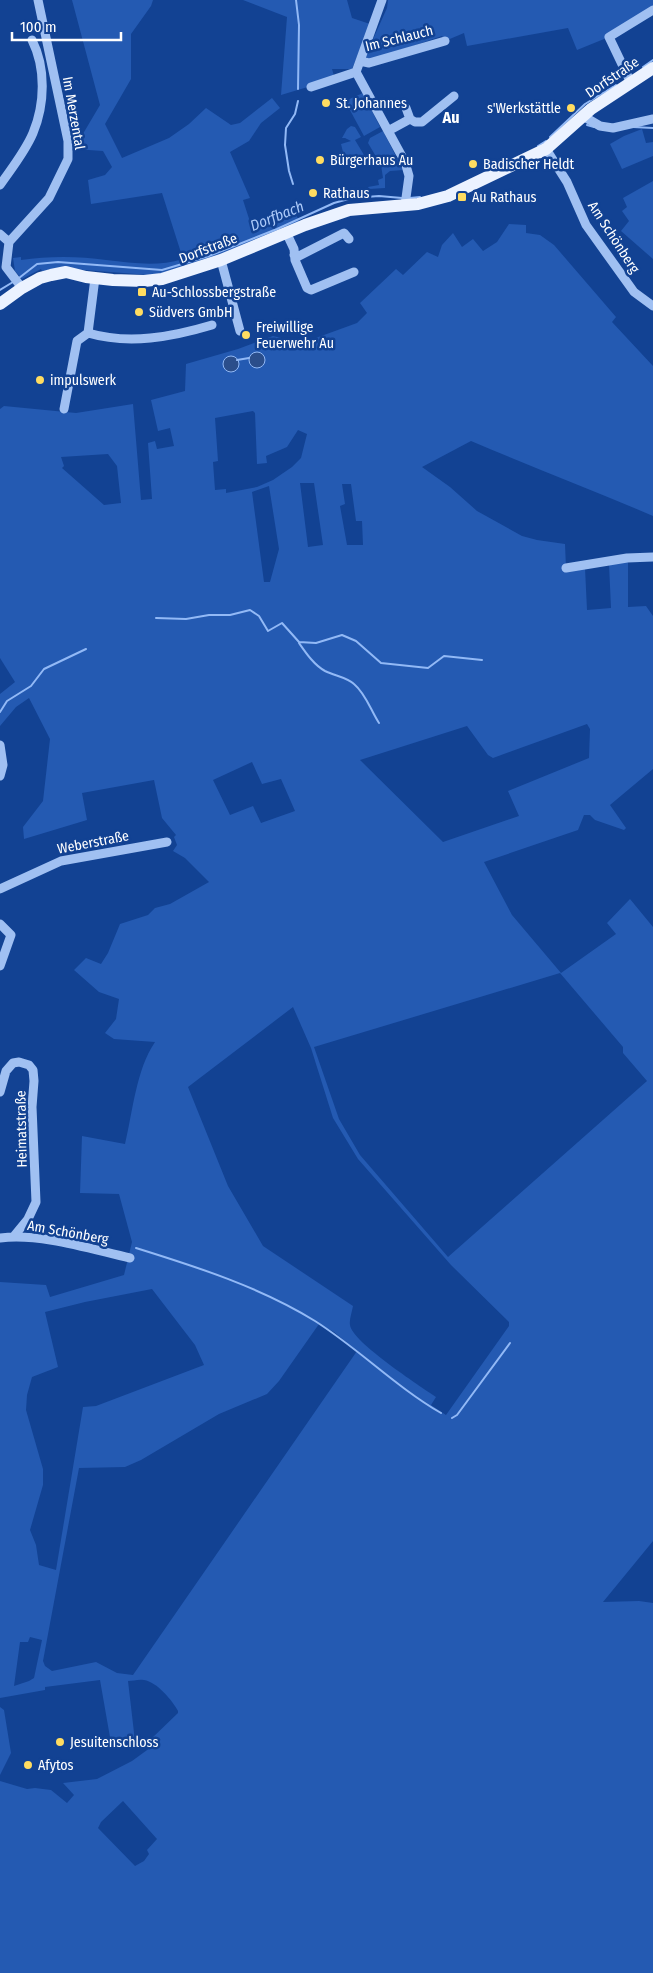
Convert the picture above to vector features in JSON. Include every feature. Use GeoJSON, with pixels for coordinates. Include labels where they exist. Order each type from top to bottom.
{"type":"FeatureCollection","features":[{"type":"Feature","properties":{"kind":"main road","name":"Dorfstraße"},"geometry":{"type":"LineString","coordinates":[[0,304],[24,285],[91,278],[138,281],[162,280],[221,260],[286,232],[349,210],[406,200],[430,202],[448,196],[546,149],[629,79],[653,68]]}},
{"type":"Feature","properties":{"kind":"street","name":"Im Merzental"},"geometry":{"type":"LineString","coordinates":[[9,242],[49,198],[68,158],[68,141],[38,0]]}},
{"type":"Feature","properties":{"kind":"street"},"geometry":{"type":"LineString","coordinates":[[382,0],[356,72],[405,162],[409,176],[406,200]]}},
{"type":"Feature","properties":{"kind":"street"},"geometry":{"type":"LineString","coordinates":[[629,79],[609,38],[653,10]]}},
{"type":"Feature","properties":{"kind":"street"},"geometry":{"type":"LineString","coordinates":[[0,185],[33,133],[41,107],[42,76],[38,52],[32,40]]}},
{"type":"Feature","properties":{"kind":"street","name":"Im Schlauch"},"geometry":{"type":"LineString","coordinates":[[360,61],[369,63],[445,41]]}},
{"type":"Feature","properties":{"kind":"street"},"geometry":{"type":"LineString","coordinates":[[311,87],[356,72]]}},
{"type":"Feature","properties":{"kind":"street"},"geometry":{"type":"LineString","coordinates":[[406,108],[410,119],[415,122],[422,122],[454,96]]}},
{"type":"Feature","properties":{"kind":"street"},"geometry":{"type":"LineString","coordinates":[[583,116],[600,126],[613,128],[653,119]]}},
{"type":"Feature","properties":{"kind":"street"},"geometry":{"type":"LineString","coordinates":[[388,131],[410,119]]}},
{"type":"Feature","properties":{"kind":"street","name":"Am Schönberg"},"geometry":{"type":"LineString","coordinates":[[546,149],[567,182],[586,225],[634,292],[653,306]]}},
{"type":"Feature","properties":{"kind":"street"},"geometry":{"type":"LineString","coordinates":[[286,232],[294,249],[294,255],[307,288],[311,290],[354,272]]}},
{"type":"Feature","properties":{"kind":"street"},"geometry":{"type":"LineString","coordinates":[[294,255],[298,256],[344,233],[348,239]]}},
{"type":"Feature","properties":{"kind":"street"},"geometry":{"type":"LineString","coordinates":[[0,234],[9,242],[3,267],[24,285]]}},
{"type":"Feature","properties":{"kind":"street"},"geometry":{"type":"LineString","coordinates":[[221,260],[240,332]]}},
{"type":"Feature","properties":{"kind":"street"},"geometry":{"type":"LineString","coordinates":[[88,333],[91,278]]}},
{"type":"Feature","properties":{"kind":"street"},"geometry":{"type":"LineString","coordinates":[[64,409],[77,340],[88,333],[107,338],[157,338],[179,335],[212,325]]}},
{"type":"Feature","properties":{"kind":"street"},"geometry":{"type":"LineString","coordinates":[[566,568],[627,558],[653,557]]}},
{"type":"Feature","properties":{"kind":"street"},"geometry":{"type":"LineString","coordinates":[[0,745],[3,765],[0,776]]}},
{"type":"Feature","properties":{"kind":"street","name":"Weberstraße"},"geometry":{"type":"LineString","coordinates":[[0,889],[61,862],[167,842]]}},
{"type":"Feature","properties":{"kind":"street"},"geometry":{"type":"LineString","coordinates":[[0,924],[11,935],[0,966]]}},
{"type":"Feature","properties":{"kind":"street","name":"Heimatstraße"},"geometry":{"type":"LineString","coordinates":[[0,1092],[6,1071],[13,1064],[25,1063],[33,1070],[32,1108],[36,1202],[28,1219],[14,1236]]}},
{"type":"Feature","properties":{"kind":"street","name":"Am Schönberg"},"geometry":{"type":"LineString","coordinates":[[0,1238],[14,1236],[45,1240],[130,1258]]}},
{"type":"Feature","properties":{"kind":"shaded area"},"geometry":{"type":"Polygon","coordinates":[[[72,0],[153,0],[151,6],[131,34],[131,79],[105,124],[122,158],[169,138],[189,124],[206,108],[231,125],[240,123],[272,98],[280,108],[261,123],[249,141],[230,152],[250,198],[243,200],[252,228],[276,223],[296,214],[299,222],[219,256],[173,272],[149,275],[58,268],[42,271],[41,269],[22,279],[15,271],[13,258],[21,257],[21,260],[74,257],[145,264],[183,259],[162,193],[91,204],[88,180],[105,175],[112,167],[103,151],[74,149],[100,105],[72,0]]]}},
{"type":"Feature","properties":{"kind":"shaded area"},"geometry":{"type":"Polygon","coordinates":[[[243,0],[347,0],[352,18],[370,24],[352,69],[332,69],[334,76],[311,86],[281,95],[287,17],[243,0]]]}},
{"type":"Feature","properties":{"kind":"shaded area"},"geometry":{"type":"Polygon","coordinates":[[[388,0],[653,0],[653,10],[609,37],[577,50],[568,28],[467,46],[464,33],[445,41],[442,36],[372,60],[365,57],[387,8],[388,0]]]}},
{"type":"Feature","properties":{"kind":"shaded area"},"geometry":{"type":"Polygon","coordinates":[[[363,93],[380,127],[364,136],[345,101],[363,93]]]}},
{"type":"Feature","properties":{"kind":"shaded area"},"geometry":{"type":"Polygon","coordinates":[[[351,126],[355,127],[361,137],[355,140],[367,160],[346,164],[341,144],[351,141],[342,138],[351,126]]]}},
{"type":"Feature","properties":{"kind":"shaded area"},"geometry":{"type":"Polygon","coordinates":[[[642,129],[646,143],[653,142],[653,156],[622,169],[610,144],[642,129]]]}},
{"type":"Feature","properties":{"kind":"shaded area"},"geometry":{"type":"Polygon","coordinates":[[[383,131],[403,170],[390,171],[385,175],[385,188],[369,189],[368,187],[379,185],[378,180],[383,178],[381,165],[368,143],[370,138],[383,131]]]}},
{"type":"Feature","properties":{"kind":"shaded area"},"geometry":{"type":"Polygon","coordinates":[[[653,181],[653,259],[621,231],[629,221],[622,211],[627,207],[623,198],[653,181]]]}},
{"type":"Feature","properties":{"kind":"shaded area"},"geometry":{"type":"Polygon","coordinates":[[[509,224],[526,225],[526,233],[540,235],[554,245],[616,317],[612,322],[653,366],[653,516],[471,441],[422,467],[450,487],[477,511],[522,536],[565,544],[566,568],[585,568],[587,610],[611,608],[609,564],[628,561],[628,607],[646,606],[653,616],[653,769],[610,805],[626,828],[624,830],[595,820],[590,815],[584,815],[578,830],[484,862],[512,915],[561,973],[616,934],[607,923],[630,899],[653,927],[653,1541],[603,1602],[639,1601],[653,1603],[653,1973],[0,1973],[0,1781],[27,1789],[51,1790],[67,1803],[74,1795],[63,1783],[97,1779],[132,1761],[154,1745],[150,1740],[178,1711],[168,1697],[149,1681],[128,1681],[135,1741],[111,1743],[100,1680],[45,1687],[45,1690],[0,1698],[0,1282],[46,1285],[50,1297],[124,1275],[132,1242],[119,1194],[80,1193],[82,1136],[125,1144],[139,1078],[143,1065],[155,1042],[114,1039],[105,1033],[116,1019],[119,999],[99,992],[74,970],[86,958],[101,964],[108,953],[120,924],[148,915],[155,908],[170,904],[209,882],[185,858],[173,851],[177,845],[174,837],[176,835],[162,818],[154,780],[82,793],[87,820],[24,839],[23,827],[43,801],[50,739],[29,698],[16,707],[0,726],[0,694],[15,682],[0,658],[0,409],[4,406],[76,413],[133,404],[141,500],[152,499],[148,443],[155,441],[157,449],[174,446],[170,428],[158,431],[151,400],[185,391],[186,364],[238,349],[273,336],[302,343],[357,323],[367,313],[360,303],[396,269],[403,275],[427,252],[438,257],[442,245],[453,233],[462,247],[473,239],[483,251],[497,242],[509,224]],[[253,411],[215,418],[218,461],[213,462],[215,490],[226,489],[226,493],[257,487],[273,480],[292,467],[301,458],[307,434],[298,430],[287,447],[266,456],[267,463],[257,464],[255,413],[253,411]],[[108,454],[61,457],[64,466],[62,468],[104,505],[121,503],[117,466],[108,454]],[[300,483],[308,547],[323,545],[314,483],[300,483]],[[342,484],[345,504],[340,506],[347,545],[363,545],[362,521],[356,521],[351,484],[342,484]],[[269,486],[252,492],[264,582],[270,582],[279,549],[269,486]],[[587,724],[493,758],[488,755],[467,726],[360,760],[443,842],[519,816],[508,791],[589,758],[590,729],[587,724]],[[252,762],[213,780],[230,815],[253,806],[261,823],[295,811],[281,779],[262,784],[252,762]],[[560,973],[314,1047],[339,1119],[360,1155],[448,1257],[647,1081],[623,1053],[623,1047],[560,973]],[[293,1007],[188,1087],[228,1186],[263,1246],[353,1306],[350,1325],[354,1333],[388,1363],[436,1397],[431,1405],[446,1415],[509,1326],[509,1322],[451,1265],[358,1159],[333,1118],[311,1048],[293,1007]],[[152,1289],[45,1312],[58,1367],[32,1377],[27,1395],[26,1410],[43,1469],[43,1485],[30,1530],[36,1545],[39,1565],[56,1570],[83,1407],[96,1406],[204,1365],[195,1345],[152,1289]],[[319,1324],[279,1381],[267,1394],[219,1414],[141,1460],[125,1467],[79,1468],[43,1661],[45,1666],[52,1671],[96,1662],[117,1673],[133,1675],[357,1351],[334,1332],[319,1324]],[[30,1637],[28,1642],[20,1642],[14,1686],[34,1678],[42,1640],[30,1637]],[[123,1801],[101,1822],[98,1828],[135,1866],[144,1861],[149,1854],[147,1850],[157,1839],[123,1801]]]}},
{"type":"Feature","properties":{"kind":"shaded area"},"geometry":{"type":"Polygon","coordinates":[[[254,352],[260,352],[265,357],[263,366],[254,368],[249,363],[249,357],[254,352]]]}},
{"type":"Feature","properties":{"kind":"shaded area"},"geometry":{"type":"Polygon","coordinates":[[[228,356],[234,356],[239,361],[237,370],[228,372],[223,367],[223,361],[228,356]]]}},
{"type":"Feature","properties":{"kind":"shaded area"},"geometry":{"type":"Polygon","coordinates":[[[0,1707],[4,1710],[11,1753],[0,1775],[0,1707]]]}},
{"type":"Feature","properties":{"kind":"waterway"},"geometry":{"type":"LineString","coordinates":[[296,0],[299,25],[298,89]]}},
{"type":"Feature","properties":{"kind":"waterway","name":"Dorfbach"},"geometry":{"type":"LineString","coordinates":[[643,67],[653,60]]}},
{"type":"Feature","properties":{"kind":"waterway","name":"Dorfbach"},"geometry":{"type":"LineString","coordinates":[[550,137],[585,104],[616,85]]}},
{"type":"Feature","properties":{"kind":"waterway"},"geometry":{"type":"LineString","coordinates":[[293,184],[285,145],[286,128],[295,114],[298,101]]}},
{"type":"Feature","properties":{"kind":"waterway"},"geometry":{"type":"LineString","coordinates":[[587,125],[594,127]]}},
{"type":"Feature","properties":{"kind":"waterway"},"geometry":{"type":"LineString","coordinates":[[633,127],[653,128]]}},
{"type":"Feature","properties":{"kind":"waterway","name":"Dorfbach"},"geometry":{"type":"LineString","coordinates":[[538,146],[546,141]]}},
{"type":"Feature","properties":{"kind":"waterway","name":"Dorfbach"},"geometry":{"type":"LineString","coordinates":[[19,278],[37,264],[58,262],[162,270],[209,256],[277,229],[334,203],[352,198],[379,196],[402,198]]}},
{"type":"Feature","properties":{"kind":"waterway","name":"Dorfbach"},"geometry":{"type":"LineString","coordinates":[[410,198],[420,197]]}},
{"type":"Feature","properties":{"kind":"waterway","name":"Dorfbach"},"geometry":{"type":"LineString","coordinates":[[0,290],[13,282]]}},
{"type":"Feature","properties":{"kind":"waterway"},"geometry":{"type":"LineString","coordinates":[[237,360],[249,358]]}},
{"type":"Feature","properties":{"kind":"waterway"},"geometry":{"type":"LineString","coordinates":[[156,618],[186,619],[209,615],[230,615],[250,610],[259,616],[268,631],[282,623],[299,642],[316,643],[342,635],[356,641],[381,663],[428,668],[444,656],[482,660]]}},
{"type":"Feature","properties":{"kind":"waterway"},"geometry":{"type":"LineString","coordinates":[[299,643],[317,666],[354,684],[365,698],[379,723]]}},
{"type":"Feature","properties":{"kind":"waterway"},"geometry":{"type":"LineString","coordinates":[[0,712],[7,701],[31,686],[44,669],[86,649]]}},
{"type":"Feature","properties":{"kind":"waterway"},"geometry":{"type":"LineString","coordinates":[[136,1248],[228,1279],[294,1309],[331,1332],[409,1392],[441,1413]]}},
{"type":"Feature","properties":{"kind":"waterway"},"geometry":{"type":"LineString","coordinates":[[452,1418],[457,1415],[510,1343]]}},
{"type":"Feature","properties":{"kind":"place","name":"St. Johannes"},"geometry":{"type":"Point","coordinates":[326,103]}},
{"type":"Feature","properties":{"kind":"place","name":"s'Werkstättle"},"geometry":{"type":"Point","coordinates":[571,108]}},
{"type":"Feature","properties":{"kind":"place","name":"Bürgerhaus Au"},"geometry":{"type":"Point","coordinates":[320,160]}},
{"type":"Feature","properties":{"kind":"place","name":"Badischer Heldt"},"geometry":{"type":"Point","coordinates":[473,164]}},
{"type":"Feature","properties":{"kind":"place","name":"Rathaus"},"geometry":{"type":"Point","coordinates":[313,193]}},
{"type":"Feature","properties":{"kind":"place","name":"Au Rathaus"},"geometry":{"type":"Point","coordinates":[462,197]}},
{"type":"Feature","properties":{"kind":"place","name":"Au-Schlossbergstraße"},"geometry":{"type":"Point","coordinates":[142,292]}},
{"type":"Feature","properties":{"kind":"place","name":"Südvers GmbH"},"geometry":{"type":"Point","coordinates":[139,312]}},
{"type":"Feature","properties":{"kind":"place","name":"Freiwillige Feuerwehr Au"},"geometry":{"type":"Point","coordinates":[246,335]}},
{"type":"Feature","properties":{"kind":"place","name":"impulswerk"},"geometry":{"type":"Point","coordinates":[40,380]}},
{"type":"Feature","properties":{"kind":"place","name":"Jesuitenschloss"},"geometry":{"type":"Point","coordinates":[60,1742]}},
{"type":"Feature","properties":{"kind":"place","name":"Afytos"},"geometry":{"type":"Point","coordinates":[28,1765]}},
{"type":"Feature","properties":{"kind":"district","name":"Au"},"geometry":{"type":"Point","coordinates":[451,117]}}]}
